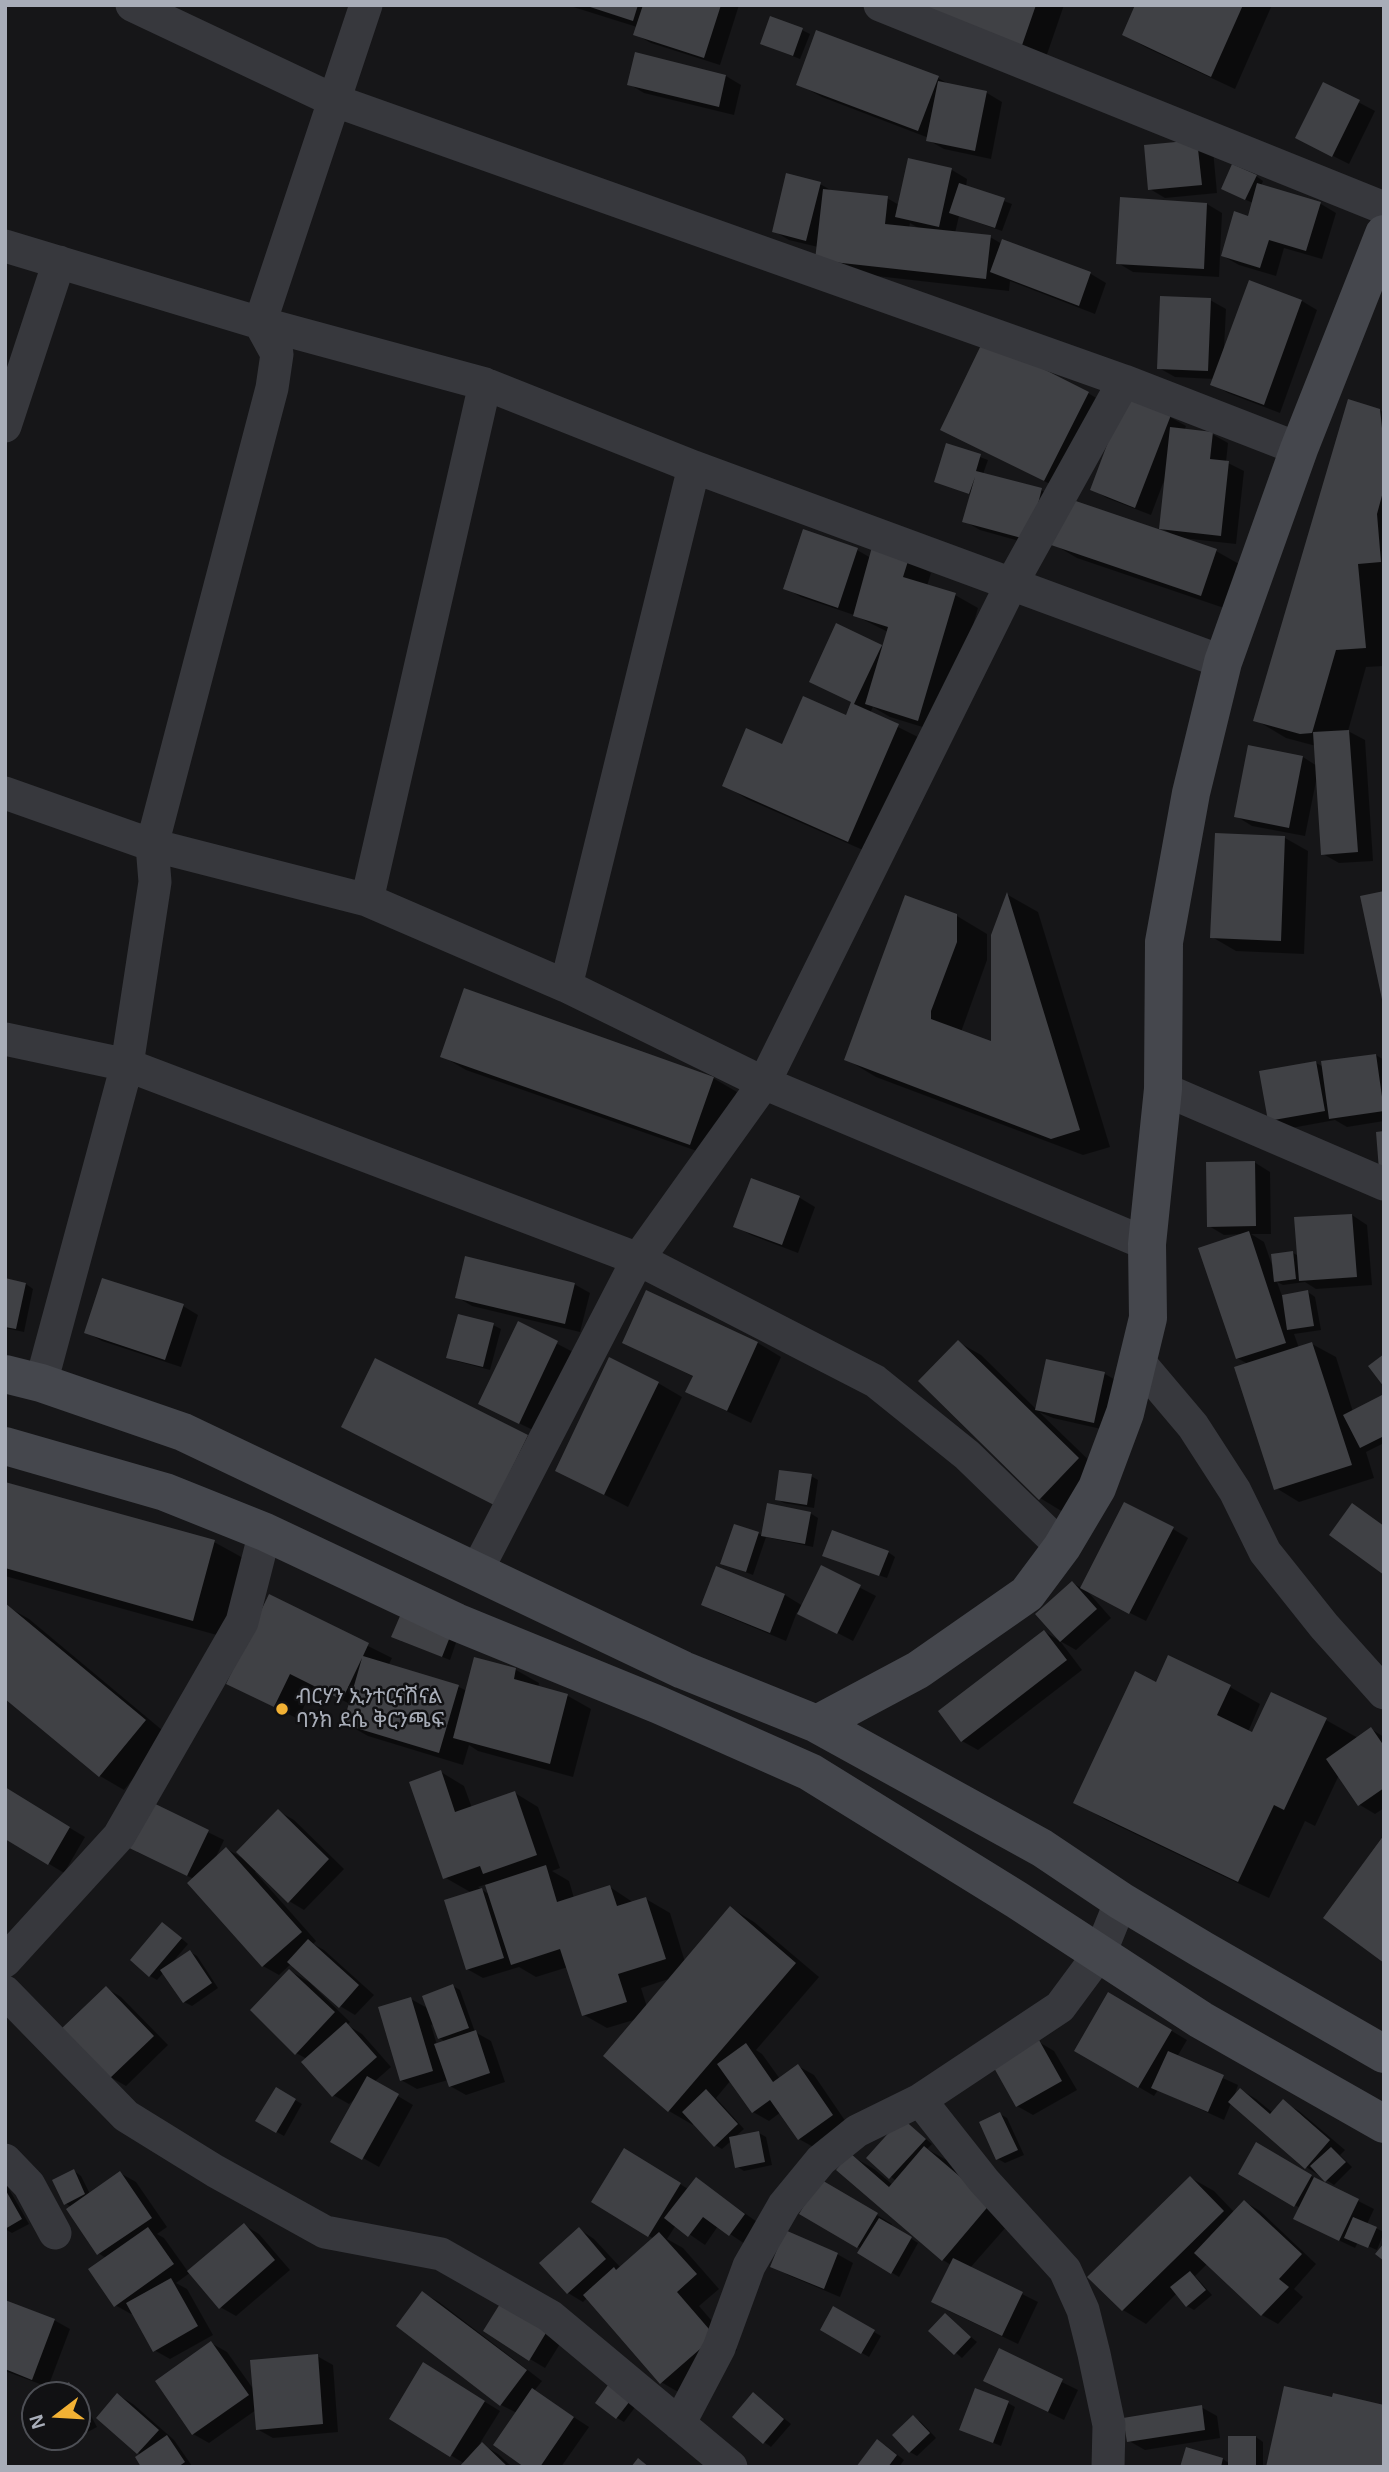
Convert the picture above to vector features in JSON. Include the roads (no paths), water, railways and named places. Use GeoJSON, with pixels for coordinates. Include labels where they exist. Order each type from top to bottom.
{"type":"FeatureCollection","features":[{"type":"Feature","properties":{"kind":"street"},"geometry":{"type":"LineString","coordinates":[[132,5],[333,100],[1125,381],[1299,449]]}},
{"type":"Feature","properties":{"kind":"street"},"geometry":{"type":"LineString","coordinates":[[366,5],[260,323],[277,354],[272,388],[152,845],[155,883],[127,1065],[23,1379],[183,1432],[683,1670],[817,1724],[1042,1848],[1121,1901],[1384,2054]]}},
{"type":"Feature","properties":{"kind":"street"},"geometry":{"type":"LineString","coordinates":[[880,5],[1384,208]]}},
{"type":"Feature","properties":{"kind":"street"},"geometry":{"type":"LineString","coordinates":[[817,1724],[918,1670],[1027,1594],[1062,1547],[1097,1488],[1125,1413],[1148,1318],[1147,1244],[1163,1089],[1164,942],[1191,793],[1223,662],[1299,449],[1384,234]]}},
{"type":"Feature","properties":{"kind":"street"},"geometry":{"type":"LineString","coordinates":[[5,246],[260,323],[485,384],[694,467],[1223,662]]}},
{"type":"Feature","properties":{"kind":"street"},"geometry":{"type":"LineString","coordinates":[[5,426],[59,262]]}},
{"type":"Feature","properties":{"kind":"street"},"geometry":{"type":"LineString","coordinates":[[476,1572],[638,1259],[764,1083],[1012,583],[1125,381]]}},
{"type":"Feature","properties":{"kind":"street"},"geometry":{"type":"LineString","coordinates":[[367,900],[485,384]]}},
{"type":"Feature","properties":{"kind":"street"},"geometry":{"type":"LineString","coordinates":[[566,986],[694,467]]}},
{"type":"Feature","properties":{"kind":"street"},"geometry":{"type":"LineString","coordinates":[[5,793],[152,845],[367,900],[566,986],[764,1083],[1147,1244]]}},
{"type":"Feature","properties":{"kind":"street"},"geometry":{"type":"LineString","coordinates":[[5,1039],[127,1065],[638,1259],[875,1381],[967,1455],[1062,1547]]}},
{"type":"Feature","properties":{"kind":"street"},"geometry":{"type":"LineString","coordinates":[[1163,1089],[1384,1184]]}},
{"type":"Feature","properties":{"kind":"street"},"geometry":{"type":"LineString","coordinates":[[1138,1361],[1193,1426],[1235,1491],[1265,1552],[1324,1626],[1384,1693]]}},
{"type":"Feature","properties":{"kind":"street"},"geometry":{"type":"LineString","coordinates":[[5,1446],[165,1492],[265,1532],[456,1622],[659,1704],[810,1772],[1100,1952],[1201,2020],[1384,2124]]}},
{"type":"Feature","properties":{"kind":"street"},"geometry":{"type":"LineString","coordinates":[[5,1961],[119,1836],[242,1622],[265,1532]]}},
{"type":"Feature","properties":{"kind":"street"},"geometry":{"type":"LineString","coordinates":[[679,2424],[719,2348],[749,2266],[784,2205],[821,2160],[857,2132],[920,2100],[1060,2007],[1100,1952],[1121,1901]]}},
{"type":"Feature","properties":{"kind":"street"},"geometry":{"type":"LineString","coordinates":[[5,1992],[126,2116],[215,2171],[325,2232],[441,2254],[550,2316],[731,2467]]}},
{"type":"Feature","properties":{"kind":"street"},"geometry":{"type":"LineString","coordinates":[[1324,2088],[1350,2036]]}},
{"type":"Feature","properties":{"kind":"street"},"geometry":{"type":"LineString","coordinates":[[920,2100],[984,2181],[1065,2270],[1083,2310],[1109,2425],[1108,2467]]}},
{"type":"Feature","properties":{"kind":"street"},"geometry":{"type":"LineString","coordinates":[[5,2160],[29,2185],[55,2233]]}},
{"type":"Feature","properties":{"kind":"place","name":"ብርሃን ኢንተርናሽናል ባንክ ደሴ ቅርንጫፍ"},"geometry":{"type":"Point","coordinates":[282,1709]}}]}
